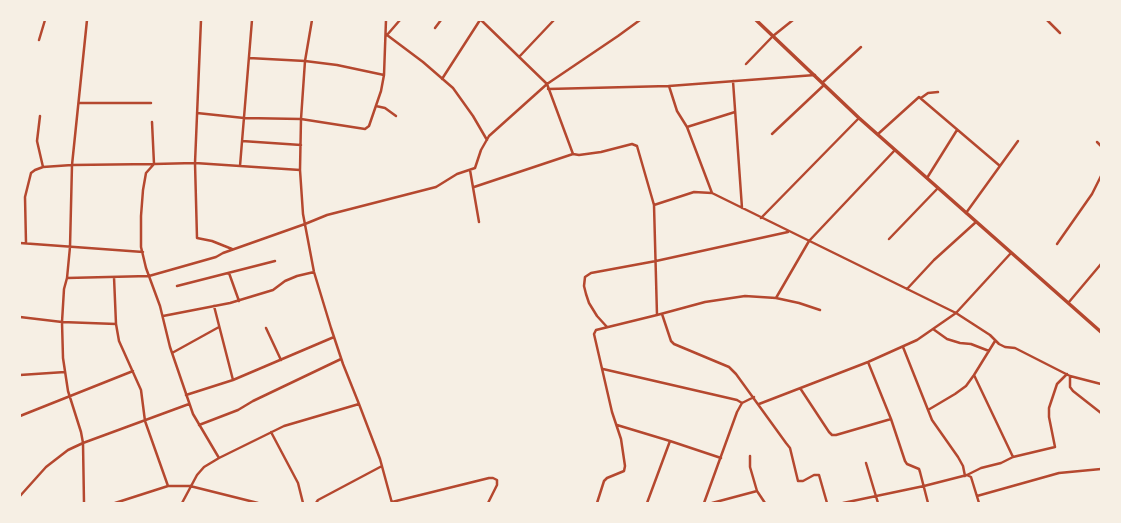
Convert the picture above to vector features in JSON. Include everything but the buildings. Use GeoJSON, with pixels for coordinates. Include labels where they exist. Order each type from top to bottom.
{"type":"FeatureCollection","features":[{"type":"Feature","properties":{"kind":"main road"},"geometry":{"type":"LineString","coordinates":[[756,20],[859,118],[966,214],[1069,302],[1101,332]]}},
{"type":"Feature","properties":{"kind":"street"},"geometry":{"type":"LineString","coordinates":[[39,40],[46,20]]}},
{"type":"Feature","properties":{"kind":"street"},"geometry":{"type":"LineString","coordinates":[[84,503],[82,432],[70,395],[65,372],[62,322],[64,289],[67,278],[70,247],[72,165],[87,20]]}},
{"type":"Feature","properties":{"kind":"street"},"geometry":{"type":"LineString","coordinates":[[201,20],[195,163],[197,238],[212,241],[233,250]]}},
{"type":"Feature","properties":{"kind":"street"},"geometry":{"type":"LineString","coordinates":[[240,166],[252,20]]}},
{"type":"Feature","properties":{"kind":"street"},"geometry":{"type":"LineString","coordinates":[[312,20],[306,61],[301,119],[300,170],[303,214],[314,272],[334,337],[382,466],[392,502],[493,478],[497,480],[497,485],[488,503]]}},
{"type":"Feature","properties":{"kind":"street"},"geometry":{"type":"LineString","coordinates":[[197,113],[244,118],[301,119],[365,129],[369,126],[384,75],[387,35],[386,20]]}},
{"type":"Feature","properties":{"kind":"street"},"geometry":{"type":"LineString","coordinates":[[387,35],[400,20]]}},
{"type":"Feature","properties":{"kind":"street"},"geometry":{"type":"LineString","coordinates":[[435,28],[441,20]]}},
{"type":"Feature","properties":{"kind":"street"},"geometry":{"type":"LineString","coordinates":[[442,79],[480,20],[546,84],[573,154]]}},
{"type":"Feature","properties":{"kind":"street"},"geometry":{"type":"LineString","coordinates":[[519,57],[554,20]]}},
{"type":"Feature","properties":{"kind":"street"},"geometry":{"type":"LineString","coordinates":[[67,278],[149,276],[216,257],[327,215],[436,187],[457,174],[475,168],[481,150],[489,136],[546,84],[640,20]]}},
{"type":"Feature","properties":{"kind":"street"},"geometry":{"type":"LineString","coordinates":[[746,64],[773,36],[793,20]]}},
{"type":"Feature","properties":{"kind":"street"},"geometry":{"type":"LineString","coordinates":[[1047,20],[1060,33]]}},
{"type":"Feature","properties":{"kind":"street"},"geometry":{"type":"LineString","coordinates":[[387,35],[452,88],[487,140]]}},
{"type":"Feature","properties":{"kind":"street"},"geometry":{"type":"LineString","coordinates":[[772,134],[861,47]]}},
{"type":"Feature","properties":{"kind":"street"},"geometry":{"type":"LineString","coordinates":[[249,58],[306,61],[337,65],[384,75]]}},
{"type":"Feature","properties":{"kind":"street"},"geometry":{"type":"LineString","coordinates":[[548,89],[669,86],[815,75]]}},
{"type":"Feature","properties":{"kind":"street"},"geometry":{"type":"LineString","coordinates":[[733,81],[742,208]]}},
{"type":"Feature","properties":{"kind":"street"},"geometry":{"type":"LineString","coordinates":[[669,86],[677,111],[687,127],[712,193]]}},
{"type":"Feature","properties":{"kind":"street"},"geometry":{"type":"LineString","coordinates":[[878,134],[918,98],[921,98],[928,93],[938,92]]}},
{"type":"Feature","properties":{"kind":"street"},"geometry":{"type":"LineString","coordinates":[[921,98],[1000,166]]}},
{"type":"Feature","properties":{"kind":"street"},"geometry":{"type":"LineString","coordinates":[[79,104],[151,104]]}},
{"type":"Feature","properties":{"kind":"street"},"geometry":{"type":"LineString","coordinates":[[376,106],[385,108],[396,116]]}},
{"type":"Feature","properties":{"kind":"street"},"geometry":{"type":"LineString","coordinates":[[687,127],[735,112]]}},
{"type":"Feature","properties":{"kind":"street"},"geometry":{"type":"LineString","coordinates":[[40,116],[37,141],[43,167]]}},
{"type":"Feature","properties":{"kind":"street"},"geometry":{"type":"LineString","coordinates":[[761,218],[859,118]]}},
{"type":"Feature","properties":{"kind":"street"},"geometry":{"type":"LineString","coordinates":[[152,122],[154,164],[146,172],[143,190],[141,216],[143,252],[172,353],[189,404],[193,414],[219,458]]}},
{"type":"Feature","properties":{"kind":"street"},"geometry":{"type":"LineString","coordinates":[[927,178],[957,130]]}},
{"type":"Feature","properties":{"kind":"street"},"geometry":{"type":"LineString","coordinates":[[242,141],[301,145]]}},
{"type":"Feature","properties":{"kind":"street"},"geometry":{"type":"LineString","coordinates":[[966,214],[1018,142]]}},
{"type":"Feature","properties":{"kind":"street"},"geometry":{"type":"LineString","coordinates":[[1097,142],[1101,146]]}},
{"type":"Feature","properties":{"kind":"street"},"geometry":{"type":"LineString","coordinates":[[474,187],[573,154],[579,155],[601,152],[632,144],[637,146],[654,205],[658,315]]}},
{"type":"Feature","properties":{"kind":"street"},"geometry":{"type":"LineString","coordinates":[[776,298],[809,242],[895,150]]}},
{"type":"Feature","properties":{"kind":"street"},"geometry":{"type":"LineString","coordinates":[[26,244],[25,197],[31,173],[43,167],[72,165],[195,163],[300,170]]}},
{"type":"Feature","properties":{"kind":"street"},"geometry":{"type":"LineString","coordinates":[[470,170],[479,222]]}},
{"type":"Feature","properties":{"kind":"street"},"geometry":{"type":"LineString","coordinates":[[1057,244],[1092,194],[1101,176]]}},
{"type":"Feature","properties":{"kind":"street"},"geometry":{"type":"LineString","coordinates":[[890,239],[938,188]]}},
{"type":"Feature","properties":{"kind":"street"},"geometry":{"type":"LineString","coordinates":[[654,205],[694,192],[712,193],[956,313],[990,334],[995,341],[1006,347],[1014,348],[1070,376],[1101,384]]}},
{"type":"Feature","properties":{"kind":"street"},"geometry":{"type":"LineString","coordinates":[[20,218],[26,219]]}},
{"type":"Feature","properties":{"kind":"street"},"geometry":{"type":"LineString","coordinates":[[907,289],[934,260],[976,222]]}},
{"type":"Feature","properties":{"kind":"street"},"geometry":{"type":"LineString","coordinates":[[607,327],[597,316],[589,303],[584,286],[585,277],[591,273],[656,261],[789,232]]}},
{"type":"Feature","properties":{"kind":"street"},"geometry":{"type":"LineString","coordinates":[[20,243],[143,252]]}},
{"type":"Feature","properties":{"kind":"street"},"geometry":{"type":"LineString","coordinates":[[759,404],[868,362],[917,340],[956,313],[1012,252]]}},
{"type":"Feature","properties":{"kind":"street"},"geometry":{"type":"LineString","coordinates":[[177,286],[275,261]]}},
{"type":"Feature","properties":{"kind":"street"},"geometry":{"type":"LineString","coordinates":[[1069,302],[1101,264]]}},
{"type":"Feature","properties":{"kind":"street"},"geometry":{"type":"LineString","coordinates":[[162,316],[239,301],[273,290],[285,281],[297,276],[314,272]]}},
{"type":"Feature","properties":{"kind":"street"},"geometry":{"type":"LineString","coordinates":[[229,273],[239,301]]}},
{"type":"Feature","properties":{"kind":"street"},"geometry":{"type":"LineString","coordinates":[[114,277],[116,324],[119,341],[141,390],[145,421],[168,486]]}},
{"type":"Feature","properties":{"kind":"street"},"geometry":{"type":"LineString","coordinates":[[597,503],[604,481],[607,478],[624,471],[625,466],[621,439],[612,412],[594,334],[596,330],[705,302],[745,296],[776,298],[799,303],[820,310]]}},
{"type":"Feature","properties":{"kind":"street"},"geometry":{"type":"LineString","coordinates":[[214,306],[233,380]]}},
{"type":"Feature","properties":{"kind":"street"},"geometry":{"type":"LineString","coordinates":[[662,314],[671,341],[674,344],[729,367],[736,374],[790,448],[798,481],[803,481],[814,475],[819,475],[827,503]]}},
{"type":"Feature","properties":{"kind":"street"},"geometry":{"type":"LineString","coordinates":[[20,317],[62,322],[116,324]]}},
{"type":"Feature","properties":{"kind":"street"},"geometry":{"type":"LineString","coordinates":[[172,353],[219,327]]}},
{"type":"Feature","properties":{"kind":"street"},"geometry":{"type":"LineString","coordinates":[[266,328],[281,360]]}},
{"type":"Feature","properties":{"kind":"street"},"geometry":{"type":"LineString","coordinates":[[933,329],[948,339],[960,343],[971,344],[989,351]]}},
{"type":"Feature","properties":{"kind":"street"},"geometry":{"type":"LineString","coordinates":[[186,395],[233,380],[334,337]]}},
{"type":"Feature","properties":{"kind":"street"},"geometry":{"type":"LineString","coordinates":[[928,410],[966,386],[995,341]]}},
{"type":"Feature","properties":{"kind":"street"},"geometry":{"type":"LineString","coordinates":[[903,347],[932,420],[958,457],[966,476]]}},
{"type":"Feature","properties":{"kind":"street"},"geometry":{"type":"LineString","coordinates":[[199,424],[238,410],[253,401],[341,359]]}},
{"type":"Feature","properties":{"kind":"street"},"geometry":{"type":"LineString","coordinates":[[868,362],[891,419],[905,461],[907,464],[919,469],[928,503]]}},
{"type":"Feature","properties":{"kind":"street"},"geometry":{"type":"LineString","coordinates":[[603,369],[737,400],[742,403]]}},
{"type":"Feature","properties":{"kind":"street"},"geometry":{"type":"LineString","coordinates":[[20,416],[133,371]]}},
{"type":"Feature","properties":{"kind":"street"},"geometry":{"type":"LineString","coordinates":[[20,374],[65,372]]}},
{"type":"Feature","properties":{"kind":"street"},"geometry":{"type":"LineString","coordinates":[[843,503],[966,476],[981,468],[1001,463],[1013,457],[1055,447],[1049,417],[1050,408],[1056,384],[1067,374]]}},
{"type":"Feature","properties":{"kind":"street"},"geometry":{"type":"LineString","coordinates":[[974,375],[1013,457]]}},
{"type":"Feature","properties":{"kind":"street"},"geometry":{"type":"LineString","coordinates":[[1070,376],[1070,387],[1072,392],[1101,413]]}},
{"type":"Feature","properties":{"kind":"street"},"geometry":{"type":"LineString","coordinates":[[800,388],[829,432],[836,436],[891,419]]}},
{"type":"Feature","properties":{"kind":"street"},"geometry":{"type":"LineString","coordinates":[[704,503],[737,412],[742,403],[754,397]]}},
{"type":"Feature","properties":{"kind":"street"},"geometry":{"type":"LineString","coordinates":[[20,496],[46,468],[68,450],[83,443],[189,404]]}},
{"type":"Feature","properties":{"kind":"street"},"geometry":{"type":"LineString","coordinates":[[182,503],[197,474],[204,467],[219,458],[284,426],[360,404]]}},
{"type":"Feature","properties":{"kind":"street"},"geometry":{"type":"LineString","coordinates":[[616,425],[721,458]]}},
{"type":"Feature","properties":{"kind":"street"},"geometry":{"type":"LineString","coordinates":[[271,432],[298,483],[303,503]]}},
{"type":"Feature","properties":{"kind":"street"},"geometry":{"type":"LineString","coordinates":[[647,503],[670,441]]}},
{"type":"Feature","properties":{"kind":"street"},"geometry":{"type":"LineString","coordinates":[[750,456],[750,467],[757,491],[765,503]]}},
{"type":"Feature","properties":{"kind":"street"},"geometry":{"type":"LineString","coordinates":[[866,463],[878,503]]}},
{"type":"Feature","properties":{"kind":"street"},"geometry":{"type":"LineString","coordinates":[[316,503],[324,496],[382,466]]}},
{"type":"Feature","properties":{"kind":"street"},"geometry":{"type":"LineString","coordinates":[[977,496],[1060,473],[1101,469]]}},
{"type":"Feature","properties":{"kind":"street"},"geometry":{"type":"LineString","coordinates":[[966,476],[971,477],[979,503]]}},
{"type":"Feature","properties":{"kind":"street"},"geometry":{"type":"LineString","coordinates":[[116,503],[168,486],[190,486],[258,503]]}},
{"type":"Feature","properties":{"kind":"street"},"geometry":{"type":"LineString","coordinates":[[712,503],[757,491]]}}]}
